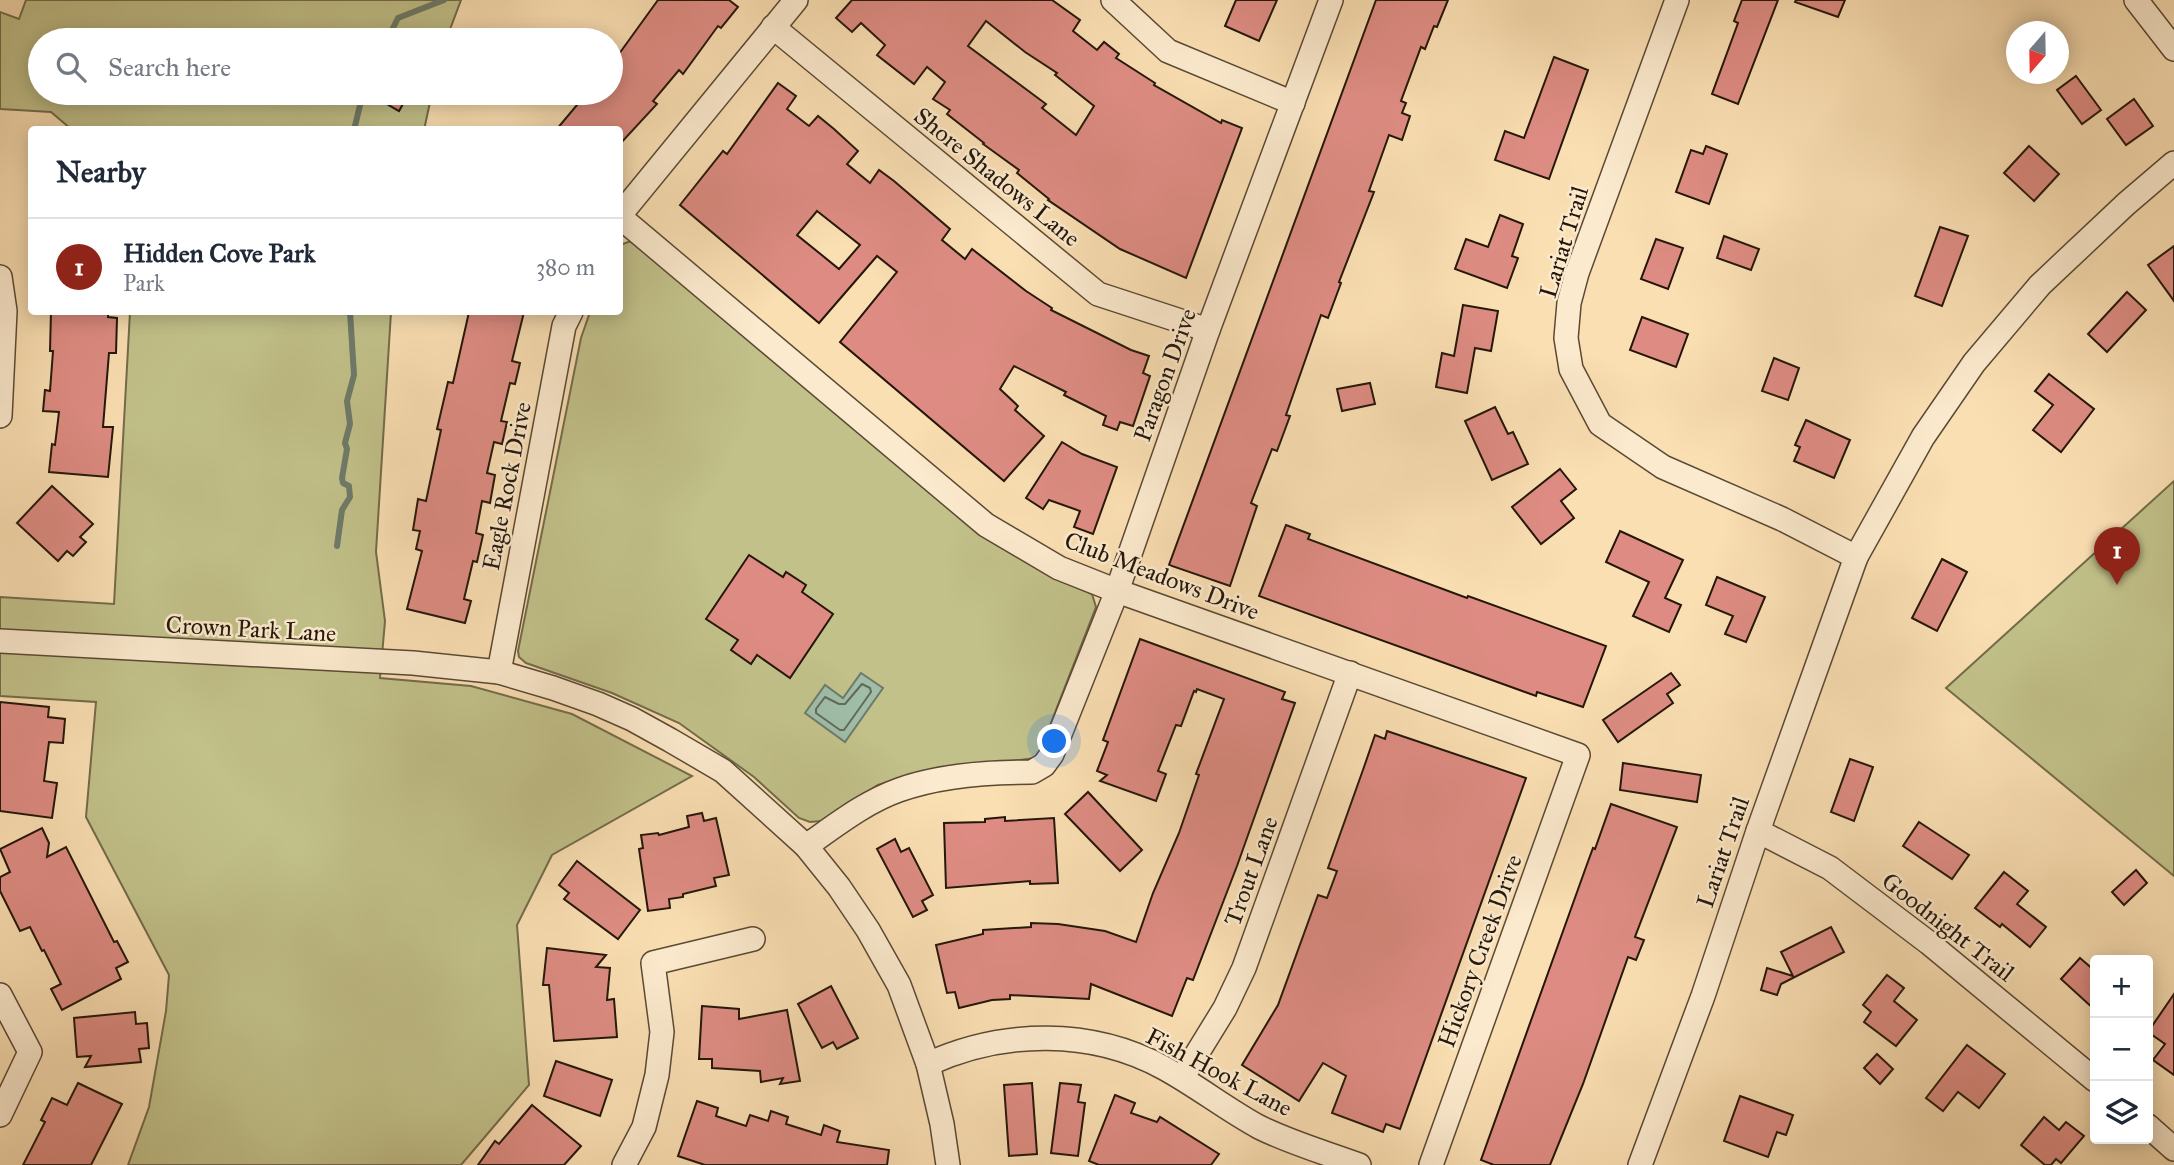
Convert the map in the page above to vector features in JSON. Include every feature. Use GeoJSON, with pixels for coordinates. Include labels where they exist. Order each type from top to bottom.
{"type":"FeatureCollection","features":[{"type":"Feature","properties":{"kind":"street"},"geometry":{"type":"LineString","coordinates":[[623,212],[796,0]]}},
{"type":"Feature","properties":{"kind":"street"},"geometry":{"type":"LineString","coordinates":[[1113,0],[1168,51],[1293,103]]}},
{"type":"Feature","properties":{"kind":"street","name":"Paragon Drive"},"geometry":{"type":"LineString","coordinates":[[806,846],[874,801],[899,790],[947,778],[1032,772],[1045,765],[1052,754],[1117,591],[1208,331],[1331,0]]}},
{"type":"Feature","properties":{"kind":"street","name":"Lariat Trail"},"geometry":{"type":"LineString","coordinates":[[1676,0],[1577,273],[1569,303],[1566,338],[1571,369],[1600,424],[1663,467],[1782,519],[1856,556]]}},
{"type":"Feature","properties":{"kind":"street"},"geometry":{"type":"LineString","coordinates":[[2136,0],[2174,49]]}},
{"type":"Feature","properties":{"kind":"street","name":"Shore Shadows Lane"},"geometry":{"type":"LineString","coordinates":[[773,27],[1098,294],[1208,331]]}},
{"type":"Feature","properties":{"kind":"street","name":"Lariat Trail"},"geometry":{"type":"LineString","coordinates":[[1640,1165],[1703,996],[1758,831],[1856,556],[1923,438],[1974,363],[2040,285],[2174,163]]}},
{"type":"Feature","properties":{"kind":"street","name":"Club Meadows Drive"},"geometry":{"type":"LineString","coordinates":[[623,219],[986,525],[1059,568],[1578,755]]}},
{"type":"Feature","properties":{"kind":"street"},"geometry":{"type":"LineString","coordinates":[[0,277],[5,311],[0,416]]}},
{"type":"Feature","properties":{"kind":"street","name":"Eagle Rock Drive"},"geometry":{"type":"LineString","coordinates":[[499,673],[564,326],[570,315]]}},
{"type":"Feature","properties":{"kind":"street","name":"Crown Park Lane"},"geometry":{"type":"LineString","coordinates":[[0,641],[413,663],[499,673],[598,704],[670,740],[723,771],[806,846],[869,930],[899,985],[928,1064],[942,1124],[947,1165]]}},
{"type":"Feature","properties":{"kind":"street","name":"Trout Lane"},"geometry":{"type":"LineString","coordinates":[[1182,1078],[1240,978],[1350,673]]}},
{"type":"Feature","properties":{"kind":"street","name":"Hickory Creek Drive"},"geometry":{"type":"LineString","coordinates":[[1431,1165],[1578,755]]}},
{"type":"Feature","properties":{"kind":"street","name":"Goodnight Trail"},"geometry":{"type":"LineString","coordinates":[[1758,831],[1830,868],[1929,943],[2090,1076]]}},
{"type":"Feature","properties":{"kind":"street"},"geometry":{"type":"LineString","coordinates":[[624,1165],[644,1127],[657,1075],[662,1032],[653,963],[754,939]]}},
{"type":"Feature","properties":{"kind":"street"},"geometry":{"type":"LineString","coordinates":[[0,995],[30,1052],[0,1115]]}},
{"type":"Feature","properties":{"kind":"street","name":"Fish Hook Lane"},"geometry":{"type":"LineString","coordinates":[[928,1064],[951,1054],[1010,1039],[1055,1038],[1100,1044],[1162,1067],[1274,1134],[1359,1165]]}},
{"type":"Feature","properties":{"kind":"street"},"geometry":{"type":"LineString","coordinates":[[2153,1130],[2174,1149]]}},
{"type":"Feature","properties":{"kind":"shaded area"},"geometry":{"type":"Polygon","coordinates":[[[26,0],[461,0],[450,28],[28,28],[28,105],[429,105],[425,126],[67,126],[51,112],[0,109],[0,12],[19,19],[26,0]]]}},
{"type":"Feature","properties":{"kind":"shaded area"},"geometry":{"type":"Polygon","coordinates":[[[631,241],[970,526],[1029,563],[1092,594],[1096,607],[1035,758],[924,772],[878,785],[821,821],[810,822],[799,818],[754,777],[679,723],[612,693],[526,663],[519,657],[518,651],[581,338],[589,315],[623,315],[623,244],[631,241]]]}},
{"type":"Feature","properties":{"kind":"shaded area"},"geometry":{"type":"Polygon","coordinates":[[[130,315],[391,315],[376,552],[385,621],[380,678],[471,686],[572,714],[692,776],[552,855],[517,925],[529,1085],[461,1165],[128,1165],[149,1107],[166,1011],[169,975],[86,817],[96,702],[0,696],[0,597],[114,604],[130,315]]]}},
{"type":"Feature","properties":{"kind":"shaded area"},"geometry":{"type":"Polygon","coordinates":[[[2174,481],[2174,876],[1946,688],[2174,481]]]}},
{"type":"Feature","properties":{"kind":"water"},"geometry":{"type":"Polygon","coordinates":[[[861,673],[883,688],[845,742],[805,713],[825,685],[843,698],[861,673]]]}},
{"type":"Feature","properties":{"kind":"building"},"geometry":{"type":"Polygon","coordinates":[[[658,0],[729,0],[738,7],[721,28],[718,26],[683,74],[679,70],[653,101],[657,104],[623,141],[623,126],[559,126],[577,105],[623,105],[623,48],[658,0]]]}},
{"type":"Feature","properties":{"kind":"building"},"geometry":{"type":"Polygon","coordinates":[[[852,0],[1052,0],[1080,20],[1073,31],[1097,50],[1104,42],[1119,54],[1116,58],[1155,83],[1154,85],[1221,123],[1222,120],[1242,128],[1186,278],[1120,249],[1048,200],[1017,173],[1019,170],[983,144],[947,114],[950,110],[933,99],[945,82],[927,67],[914,84],[877,55],[885,45],[861,23],[852,32],[836,18],[852,0]],[[986,21],[968,46],[1046,104],[1042,108],[1076,135],[1094,106],[1055,75],[1057,73],[986,21]]]}},
{"type":"Feature","properties":{"kind":"building"},"geometry":{"type":"Polygon","coordinates":[[[1236,0],[1277,0],[1259,41],[1225,26],[1236,0]]]}},
{"type":"Feature","properties":{"kind":"building"},"geometry":{"type":"Polygon","coordinates":[[[1376,0],[1448,0],[1425,49],[1421,47],[1401,101],[1406,103],[1402,113],[1410,116],[1402,140],[1389,135],[1369,191],[1374,192],[1328,318],[1321,315],[1286,415],[1290,416],[1277,451],[1272,449],[1251,503],[1257,506],[1230,586],[1169,565],[1376,0]]]}},
{"type":"Feature","properties":{"kind":"building"},"geometry":{"type":"Polygon","coordinates":[[[1742,0],[1778,0],[1738,104],[1712,94],[1738,23],[1734,21],[1742,0]]]}},
{"type":"Feature","properties":{"kind":"building"},"geometry":{"type":"Polygon","coordinates":[[[1845,0],[1838,17],[1795,2],[1845,0]]]}},
{"type":"Feature","properties":{"kind":"building"},"geometry":{"type":"Polygon","coordinates":[[[1554,57],[1588,70],[1549,179],[1495,160],[1505,131],[1524,138],[1554,57]]]}},
{"type":"Feature","properties":{"kind":"building"},"geometry":{"type":"Polygon","coordinates":[[[2076,76],[2101,110],[2082,124],[2057,90],[2069,84],[2076,76]]]}},
{"type":"Feature","properties":{"kind":"building"},"geometry":{"type":"Polygon","coordinates":[[[778,83],[796,96],[787,109],[809,126],[818,116],[834,129],[858,151],[847,164],[870,183],[879,170],[894,181],[950,229],[942,240],[965,259],[972,249],[1052,308],[1051,310],[1131,350],[1149,356],[1143,373],[1150,376],[1133,426],[1120,422],[1117,430],[1103,425],[1106,416],[1014,366],[1000,389],[1018,406],[1015,410],[1044,436],[1004,481],[840,342],[897,272],[877,256],[819,323],[680,205],[723,151],[727,154],[778,83]],[[817,211],[797,235],[839,269],[860,245],[817,211]]]}},
{"type":"Feature","properties":{"kind":"building"},"geometry":{"type":"Polygon","coordinates":[[[2134,99],[2153,126],[2126,145],[2107,119],[2134,99]]]}},
{"type":"Feature","properties":{"kind":"building"},"geometry":{"type":"Polygon","coordinates":[[[389,105],[402,105],[399,111],[389,105]]]}},
{"type":"Feature","properties":{"kind":"building"},"geometry":{"type":"Polygon","coordinates":[[[1706,146],[1727,154],[1709,204],[1676,192],[1691,150],[1703,154],[1706,146]]]}},
{"type":"Feature","properties":{"kind":"building"},"geometry":{"type":"Polygon","coordinates":[[[2029,146],[2059,174],[2034,201],[2004,173],[2029,146]]]}},
{"type":"Feature","properties":{"kind":"building"},"geometry":{"type":"Polygon","coordinates":[[[1500,215],[1523,224],[1512,256],[1518,258],[1507,288],[1455,269],[1466,239],[1488,247],[1500,215]]]}},
{"type":"Feature","properties":{"kind":"building"},"geometry":{"type":"Polygon","coordinates":[[[1940,227],[1968,236],[1942,306],[1915,296],[1940,227]]]}},
{"type":"Feature","properties":{"kind":"building"},"geometry":{"type":"Polygon","coordinates":[[[1724,236],[1759,249],[1751,270],[1717,258],[1724,236]]]}},
{"type":"Feature","properties":{"kind":"building"},"geometry":{"type":"Polygon","coordinates":[[[1656,239],[1683,248],[1668,289],[1641,279],[1656,239]]]}},
{"type":"Feature","properties":{"kind":"building"},"geometry":{"type":"Polygon","coordinates":[[[2174,246],[2174,301],[2148,265],[2174,246]]]}},
{"type":"Feature","properties":{"kind":"building"},"geometry":{"type":"Polygon","coordinates":[[[2127,292],[2146,310],[2107,352],[2088,334],[2127,292]]]}},
{"type":"Feature","properties":{"kind":"building"},"geometry":{"type":"Polygon","coordinates":[[[1463,305],[1498,311],[1491,351],[1475,348],[1467,393],[1436,387],[1442,353],[1454,356],[1463,305]]]}},
{"type":"Feature","properties":{"kind":"building"},"geometry":{"type":"Polygon","coordinates":[[[51,315],[108,315],[117,318],[116,353],[109,353],[103,427],[113,427],[108,477],[49,472],[59,412],[43,411],[45,390],[50,391],[53,351],[50,351],[51,315]]]}},
{"type":"Feature","properties":{"kind":"building"},"geometry":{"type":"Polygon","coordinates":[[[468,315],[523,315],[512,361],[520,363],[515,384],[510,383],[501,421],[507,422],[502,444],[494,442],[487,473],[495,475],[490,503],[482,501],[476,533],[483,535],[477,562],[473,561],[464,599],[471,601],[465,623],[407,609],[422,551],[416,549],[420,531],[413,530],[418,499],[426,501],[441,430],[437,429],[448,382],[453,383],[468,315]]]}},
{"type":"Feature","properties":{"kind":"building"},"geometry":{"type":"Polygon","coordinates":[[[1642,317],[1688,334],[1676,367],[1630,350],[1642,317]]]}},
{"type":"Feature","properties":{"kind":"building"},"geometry":{"type":"Polygon","coordinates":[[[1774,358],[1799,368],[1788,400],[1762,391],[1774,358]]]}},
{"type":"Feature","properties":{"kind":"building"},"geometry":{"type":"Polygon","coordinates":[[[2049,374],[2094,409],[2061,452],[2033,430],[2053,405],[2035,391],[2049,374]]]}},
{"type":"Feature","properties":{"kind":"building"},"geometry":{"type":"Polygon","coordinates":[[[1370,383],[1375,404],[1342,411],[1337,389],[1370,383]]]}},
{"type":"Feature","properties":{"kind":"building"},"geometry":{"type":"Polygon","coordinates":[[[1495,407],[1508,434],[1513,432],[1528,464],[1492,480],[1465,421],[1495,407]]]}},
{"type":"Feature","properties":{"kind":"building"},"geometry":{"type":"Polygon","coordinates":[[[1806,420],[1850,440],[1834,478],[1794,461],[1800,447],[1795,445],[1806,420]]]}},
{"type":"Feature","properties":{"kind":"building"},"geometry":{"type":"Polygon","coordinates":[[[1062,442],[1082,454],[1117,467],[1093,534],[1074,527],[1080,511],[1049,500],[1043,509],[1026,498],[1062,442]]]}},
{"type":"Feature","properties":{"kind":"building"},"geometry":{"type":"Polygon","coordinates":[[[1560,469],[1576,489],[1561,501],[1574,518],[1541,544],[1512,507],[1560,469]]]}},
{"type":"Feature","properties":{"kind":"building"},"geometry":{"type":"Polygon","coordinates":[[[52,486],[93,524],[80,537],[86,542],[73,556],[67,551],[58,561],[17,523],[52,486]]]}},
{"type":"Feature","properties":{"kind":"building"},"geometry":{"type":"Polygon","coordinates":[[[1286,525],[1310,534],[1308,539],[1606,646],[1583,707],[1537,692],[1536,696],[1259,596],[1286,525]]]}},
{"type":"Feature","properties":{"kind":"building"},"geometry":{"type":"Polygon","coordinates":[[[1620,531],[1683,560],[1665,598],[1681,605],[1669,632],[1633,616],[1649,582],[1606,562],[1620,531]]]}},
{"type":"Feature","properties":{"kind":"building"},"geometry":{"type":"Polygon","coordinates":[[[749,555],[783,577],[786,572],[806,585],[802,592],[833,614],[790,678],[757,655],[751,664],[731,650],[738,640],[706,619],[749,555]]]}},
{"type":"Feature","properties":{"kind":"building"},"geometry":{"type":"Polygon","coordinates":[[[1942,559],[1967,572],[1937,631],[1912,618],[1942,559]]]}},
{"type":"Feature","properties":{"kind":"building"},"geometry":{"type":"Polygon","coordinates":[[[1717,577],[1765,597],[1746,642],[1725,634],[1733,616],[1706,605],[1717,577]]]}},
{"type":"Feature","properties":{"kind":"building"},"geometry":{"type":"Polygon","coordinates":[[[1140,639],[1285,692],[1282,699],[1295,703],[1193,980],[1187,978],[1172,1016],[1091,984],[1089,999],[1010,995],[1010,999],[992,1000],[959,1008],[955,992],[947,993],[936,945],[983,934],[983,930],[1031,927],[1031,923],[1105,931],[1136,942],[1153,893],[1179,833],[1199,775],[1196,774],[1224,699],[1197,689],[1194,691],[1181,726],[1176,725],[1158,771],[1166,774],[1156,801],[1100,781],[1107,775],[1097,771],[1108,742],[1103,740],[1140,639]]]}},
{"type":"Feature","properties":{"kind":"building"},"geometry":{"type":"Polygon","coordinates":[[[1671,673],[1680,685],[1667,694],[1673,703],[1618,742],[1603,720],[1671,673]]]}},
{"type":"Feature","properties":{"kind":"building"},"geometry":{"type":"Polygon","coordinates":[[[0,702],[49,707],[48,717],[65,719],[63,743],[49,742],[44,781],[57,783],[52,818],[0,811],[0,702]]]}},
{"type":"Feature","properties":{"kind":"building"},"geometry":{"type":"Polygon","coordinates":[[[1387,731],[1526,778],[1400,1129],[1386,1124],[1383,1132],[1332,1113],[1346,1076],[1323,1063],[1299,1101],[1242,1065],[1278,1005],[1318,895],[1327,898],[1337,871],[1328,868],[1375,735],[1385,739],[1387,731]]]}},
{"type":"Feature","properties":{"kind":"building"},"geometry":{"type":"Polygon","coordinates":[[[1850,759],[1873,767],[1854,821],[1831,812],[1850,759]]]}},
{"type":"Feature","properties":{"kind":"building"},"geometry":{"type":"Polygon","coordinates":[[[1623,763],[1701,775],[1697,802],[1620,790],[1623,763]]]}},
{"type":"Feature","properties":{"kind":"building"},"geometry":{"type":"Polygon","coordinates":[[[1088,792],[1142,850],[1120,871],[1065,814],[1088,792]]]}},
{"type":"Feature","properties":{"kind":"building"},"geometry":{"type":"Polygon","coordinates":[[[1611,804],[1677,827],[1635,937],[1644,940],[1636,960],[1628,957],[1583,1084],[1550,1165],[1494,1165],[1481,1160],[1611,804]]]}},
{"type":"Feature","properties":{"kind":"building"},"geometry":{"type":"Polygon","coordinates":[[[702,813],[704,821],[716,818],[729,875],[714,878],[716,886],[669,899],[670,908],[648,911],[639,849],[643,848],[641,835],[659,835],[689,827],[687,816],[702,813]]]}},
{"type":"Feature","properties":{"kind":"building"},"geometry":{"type":"Polygon","coordinates":[[[1005,817],[1005,821],[1054,818],[1058,883],[1030,884],[1030,881],[946,888],[944,823],[985,822],[985,819],[1005,817]]]}},
{"type":"Feature","properties":{"kind":"building"},"geometry":{"type":"Polygon","coordinates":[[[1919,822],[1969,855],[1952,879],[1903,846],[1919,822]]]}},
{"type":"Feature","properties":{"kind":"building"},"geometry":{"type":"Polygon","coordinates":[[[42,828],[49,843],[47,857],[66,847],[114,942],[117,941],[128,962],[116,968],[121,979],[62,1010],[51,989],[61,984],[44,950],[42,951],[30,927],[20,931],[0,891],[0,877],[10,872],[0,849],[42,828]]]}},
{"type":"Feature","properties":{"kind":"building"},"geometry":{"type":"Polygon","coordinates":[[[895,839],[901,852],[909,848],[933,895],[922,901],[927,910],[913,917],[877,849],[895,839]]]}},
{"type":"Feature","properties":{"kind":"building"},"geometry":{"type":"Polygon","coordinates":[[[577,861],[640,910],[618,939],[564,899],[569,893],[559,885],[577,861]]]}},
{"type":"Feature","properties":{"kind":"building"},"geometry":{"type":"Polygon","coordinates":[[[2136,870],[2147,883],[2124,905],[2112,892],[2136,870]]]}},
{"type":"Feature","properties":{"kind":"building"},"geometry":{"type":"Polygon","coordinates":[[[2004,872],[2028,891],[2017,904],[2046,927],[2030,947],[2002,924],[2000,927],[1975,908],[2004,872]]]}},
{"type":"Feature","properties":{"kind":"building"},"geometry":{"type":"Polygon","coordinates":[[[1831,927],[1844,952],[1781,984],[1777,995],[1761,990],[1767,968],[1793,976],[1781,952],[1831,927]]]}},
{"type":"Feature","properties":{"kind":"building"},"geometry":{"type":"Polygon","coordinates":[[[547,948],[606,955],[596,967],[610,968],[607,1000],[614,999],[617,1037],[554,1041],[549,985],[543,985],[547,948]]]}},
{"type":"Feature","properties":{"kind":"building"},"geometry":{"type":"Polygon","coordinates":[[[2080,958],[2090,967],[2090,1005],[2061,979],[2080,958]]]}},
{"type":"Feature","properties":{"kind":"building"},"geometry":{"type":"Polygon","coordinates":[[[1887,975],[1904,988],[1894,1001],[1917,1020],[1896,1046],[1864,1022],[1871,1012],[1863,1005],[1887,975]]]}},
{"type":"Feature","properties":{"kind":"building"},"geometry":{"type":"Polygon","coordinates":[[[831,986],[858,1038],[837,1049],[833,1042],[822,1048],[798,1004],[831,986]]]}},
{"type":"Feature","properties":{"kind":"building"},"geometry":{"type":"Polygon","coordinates":[[[2174,994],[2174,1075],[2153,1060],[2165,1044],[2153,1036],[2153,1025],[2174,994]]]}},
{"type":"Feature","properties":{"kind":"building"},"geometry":{"type":"Polygon","coordinates":[[[702,1006],[739,1009],[739,1019],[787,1010],[800,1081],[780,1084],[783,1078],[761,1082],[760,1071],[712,1068],[712,1059],[699,1059],[702,1006]]]}},
{"type":"Feature","properties":{"kind":"building"},"geometry":{"type":"Polygon","coordinates":[[[135,1012],[136,1024],[147,1023],[149,1048],[139,1049],[141,1062],[85,1067],[91,1056],[77,1057],[74,1018],[135,1012]]]}},
{"type":"Feature","properties":{"kind":"building"},"geometry":{"type":"Polygon","coordinates":[[[1967,1045],[2005,1074],[1979,1108],[1958,1092],[1943,1111],[1926,1098],[1967,1045]]]}},
{"type":"Feature","properties":{"kind":"building"},"geometry":{"type":"Polygon","coordinates":[[[1877,1054],[1893,1069],[1880,1084],[1864,1068],[1877,1054]]]}},
{"type":"Feature","properties":{"kind":"building"},"geometry":{"type":"Polygon","coordinates":[[[556,1061],[612,1080],[600,1116],[544,1096],[556,1061]]]}},
{"type":"Feature","properties":{"kind":"building"},"geometry":{"type":"Polygon","coordinates":[[[78,1083],[122,1104],[91,1165],[23,1165],[45,1122],[41,1120],[52,1098],[67,1105],[78,1083]]]}},
{"type":"Feature","properties":{"kind":"building"},"geometry":{"type":"Polygon","coordinates":[[[1032,1083],[1037,1154],[1009,1156],[1004,1085],[1032,1083]]]}},
{"type":"Feature","properties":{"kind":"building"},"geometry":{"type":"Polygon","coordinates":[[[1060,1083],[1081,1085],[1078,1102],[1085,1103],[1078,1156],[1051,1153],[1060,1083]]]}},
{"type":"Feature","properties":{"kind":"building"},"geometry":{"type":"Polygon","coordinates":[[[1115,1095],[1135,1103],[1131,1113],[1157,1122],[1160,1117],[1219,1154],[1211,1165],[1099,1165],[1089,1161],[1115,1095]]]}},
{"type":"Feature","properties":{"kind":"building"},"geometry":{"type":"Polygon","coordinates":[[[1740,1096],[1793,1115],[1786,1135],[1777,1132],[1768,1157],[1724,1141],[1740,1096]]]}},
{"type":"Feature","properties":{"kind":"building"},"geometry":{"type":"Polygon","coordinates":[[[697,1101],[718,1108],[716,1116],[746,1126],[750,1115],[768,1121],[771,1111],[788,1117],[786,1124],[821,1135],[824,1125],[840,1131],[837,1142],[889,1150],[887,1165],[705,1165],[678,1156],[697,1101]]]}},
{"type":"Feature","properties":{"kind":"building"},"geometry":{"type":"Polygon","coordinates":[[[532,1105],[581,1146],[564,1165],[478,1165],[495,1141],[499,1144],[532,1105]]]}},
{"type":"Feature","properties":{"kind":"building"},"geometry":{"type":"Polygon","coordinates":[[[2044,1117],[2059,1130],[2066,1122],[2084,1136],[2061,1163],[2056,1159],[2051,1165],[2045,1165],[2021,1145],[2044,1117]]]}},
{"type":"Feature","properties":{"kind":"waterway"},"geometry":{"type":"LineString","coordinates":[[393,28],[398,18],[444,0]]}},
{"type":"Feature","properties":{"kind":"waterway"},"geometry":{"type":"LineString","coordinates":[[355,126],[360,105]]}},
{"type":"Feature","properties":{"kind":"waterway"},"geometry":{"type":"LineString","coordinates":[[337,546],[342,510],[350,497],[349,486],[343,483],[342,478],[347,449],[345,443],[350,424],[347,401],[354,375],[350,315]]}},
{"type":"Feature","properties":{"kind":"place","name":"Hidden Cove Park"},"geometry":{"type":"Point","coordinates":[2117,585]}}]}
